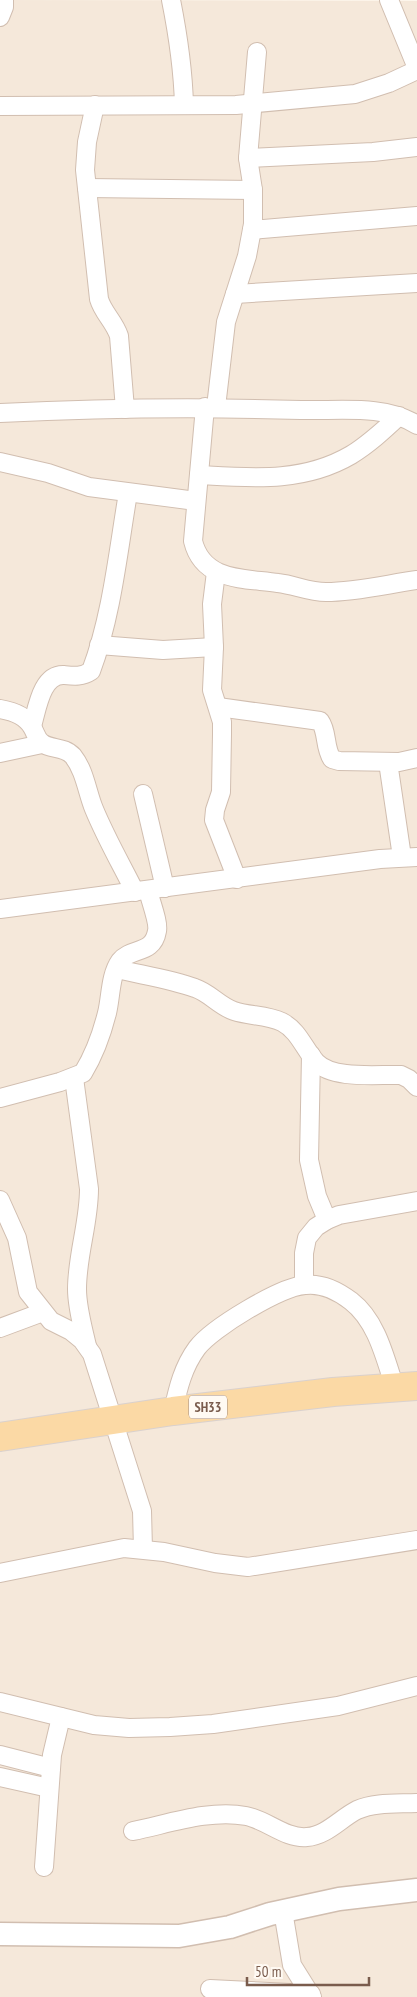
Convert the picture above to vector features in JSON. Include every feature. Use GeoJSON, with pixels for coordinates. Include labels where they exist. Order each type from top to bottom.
{"type":"FeatureCollection","features":[{"type":"Feature","properties":{"kind":"main road","name":"SH33"},"geometry":{"type":"LineString","coordinates":[[0,1438],[111,1419],[173,1411],[333,1392],[406,1387]]}},
{"type":"Feature","properties":{"kind":"street"},"geometry":{"type":"LineString","coordinates":[[0,17],[4,7],[4,0]]}},
{"type":"Feature","properties":{"kind":"street"},"geometry":{"type":"LineString","coordinates":[[171,0],[178,34],[184,105]]}},
{"type":"Feature","properties":{"kind":"street"},"geometry":{"type":"LineString","coordinates":[[0,106],[253,104],[355,94],[389,83],[416,61],[389,0]]}},
{"type":"Feature","properties":{"kind":"street"},"geometry":{"type":"LineString","coordinates":[[257,52],[248,158],[253,190],[252,230],[247,256],[234,294],[223,338],[210,407],[196,501],[193,541],[195,548],[198,554],[216,572],[225,576],[277,582],[302,589],[327,592],[417,580]]}},
{"type":"Feature","properties":{"kind":"street"},"geometry":{"type":"LineString","coordinates":[[95,105],[85,157],[87,188],[99,299],[101,306],[116,325],[119,336],[125,409]]}},
{"type":"Feature","properties":{"kind":"street"},"geometry":{"type":"LineString","coordinates":[[248,158],[373,152],[417,147]]}},
{"type":"Feature","properties":{"kind":"street"},"geometry":{"type":"LineString","coordinates":[[87,188],[253,190]]}},
{"type":"Feature","properties":{"kind":"street"},"geometry":{"type":"LineString","coordinates":[[252,230],[417,216]]}},
{"type":"Feature","properties":{"kind":"street"},"geometry":{"type":"LineString","coordinates":[[234,294],[417,283]]}},
{"type":"Feature","properties":{"kind":"street"},"geometry":{"type":"LineString","coordinates":[[0,413],[210,407],[345,410],[390,414],[399,416],[417,425]]}},
{"type":"Feature","properties":{"kind":"street"},"geometry":{"type":"LineString","coordinates":[[199,475],[262,479],[310,472],[351,455],[399,416]]}},
{"type":"Feature","properties":{"kind":"street"},"geometry":{"type":"LineString","coordinates":[[0,462],[48,473],[90,488],[196,501]]}},
{"type":"Feature","properties":{"kind":"street"},"geometry":{"type":"LineString","coordinates":[[32,726],[40,698],[52,678],[59,675],[85,675],[91,671],[99,645],[117,563],[128,493]]}},
{"type":"Feature","properties":{"kind":"street"},"geometry":{"type":"LineString","coordinates":[[216,572],[212,604],[214,647],[212,690],[222,722],[221,781],[214,820],[237,879]]}},
{"type":"Feature","properties":{"kind":"street"},"geometry":{"type":"LineString","coordinates":[[99,645],[163,650],[214,647]]}},
{"type":"Feature","properties":{"kind":"street"},"geometry":{"type":"LineString","coordinates":[[218,707],[320,721],[324,726],[327,751],[332,759],[339,761],[399,762],[417,758]]}},
{"type":"Feature","properties":{"kind":"street"},"geometry":{"type":"LineString","coordinates":[[0,708],[18,714],[32,726],[36,738],[42,744]]}},
{"type":"Feature","properties":{"kind":"street"},"geometry":{"type":"LineString","coordinates":[[0,753],[42,744],[68,751],[80,768],[99,820],[149,890]]}},
{"type":"Feature","properties":{"kind":"street"},"geometry":{"type":"LineString","coordinates":[[0,909],[409,857],[388,762]]}},
{"type":"Feature","properties":{"kind":"street"},"geometry":{"type":"LineString","coordinates":[[0,1098],[74,1078],[83,1073],[94,1051],[107,1012],[117,969],[121,961],[128,955],[149,947],[154,941],[158,930],[149,890],[143,794]]}},
{"type":"Feature","properties":{"kind":"street"},"geometry":{"type":"LineString","coordinates":[[117,969],[194,988],[212,997],[223,1007],[280,1022],[291,1028],[317,1064],[329,1071],[347,1074],[401,1075],[409,1079],[417,1087]]}},
{"type":"Feature","properties":{"kind":"street"},"geometry":{"type":"LineString","coordinates":[[311,1055],[309,1160],[317,1196],[326,1220]]}},
{"type":"Feature","properties":{"kind":"street"},"geometry":{"type":"LineString","coordinates":[[74,1078],[89,1189],[89,1204],[81,1245],[77,1290],[79,1310],[87,1346],[98,1371],[111,1419],[142,1511],[143,1549]]}},
{"type":"Feature","properties":{"kind":"street"},"geometry":{"type":"LineString","coordinates":[[0,1200],[17,1238],[28,1292],[51,1321],[77,1335],[87,1346]]}},
{"type":"Feature","properties":{"kind":"street"},"geometry":{"type":"LineString","coordinates":[[304,1284],[304,1253],[307,1238],[316,1227],[326,1220],[339,1215],[417,1200]]}},
{"type":"Feature","properties":{"kind":"street"},"geometry":{"type":"LineString","coordinates":[[173,1411],[186,1364],[198,1346],[231,1320],[280,1293],[304,1284],[319,1285],[335,1291],[352,1301],[367,1318],[406,1387]]}},
{"type":"Feature","properties":{"kind":"street"},"geometry":{"type":"LineString","coordinates":[[0,1328],[43,1312]]}},
{"type":"Feature","properties":{"kind":"street"},"geometry":{"type":"LineString","coordinates":[[0,1573],[124,1548],[143,1549],[195,1557],[215,1563],[248,1567],[417,1540]]}},
{"type":"Feature","properties":{"kind":"street"},"geometry":{"type":"LineString","coordinates":[[0,1702],[94,1725],[128,1728],[213,1724],[338,1706],[417,1686]]}},
{"type":"Feature","properties":{"kind":"street"},"geometry":{"type":"LineString","coordinates":[[44,1867],[51,1768],[60,1717]]}},
{"type":"Feature","properties":{"kind":"street"},"geometry":{"type":"LineString","coordinates":[[0,1755],[51,1768]]}},
{"type":"Feature","properties":{"kind":"street"},"geometry":{"type":"LineString","coordinates":[[0,1777],[49,1788]]}},
{"type":"Feature","properties":{"kind":"street"},"geometry":{"type":"LineString","coordinates":[[133,1831],[220,1815],[257,1818],[292,1835],[307,1837],[338,1823],[356,1810],[372,1805],[417,1803]]}},
{"type":"Feature","properties":{"kind":"street"},"geometry":{"type":"LineString","coordinates":[[0,1934],[179,1936],[230,1927],[283,1911],[339,1899],[417,1890]]}},
{"type":"Feature","properties":{"kind":"street"},"geometry":{"type":"LineString","coordinates":[[283,1911],[292,1965],[311,1995]]}},
{"type":"Feature","properties":{"kind":"street"},"geometry":{"type":"LineString","coordinates":[[210,1989],[311,1995]]}},
{"type":"Feature","properties":{"kind":"shaded area"},"geometry":{"type":"Polygon","coordinates":[[[0,0],[417,1],[417,1997],[0,1997],[0,0]]]}}]}
